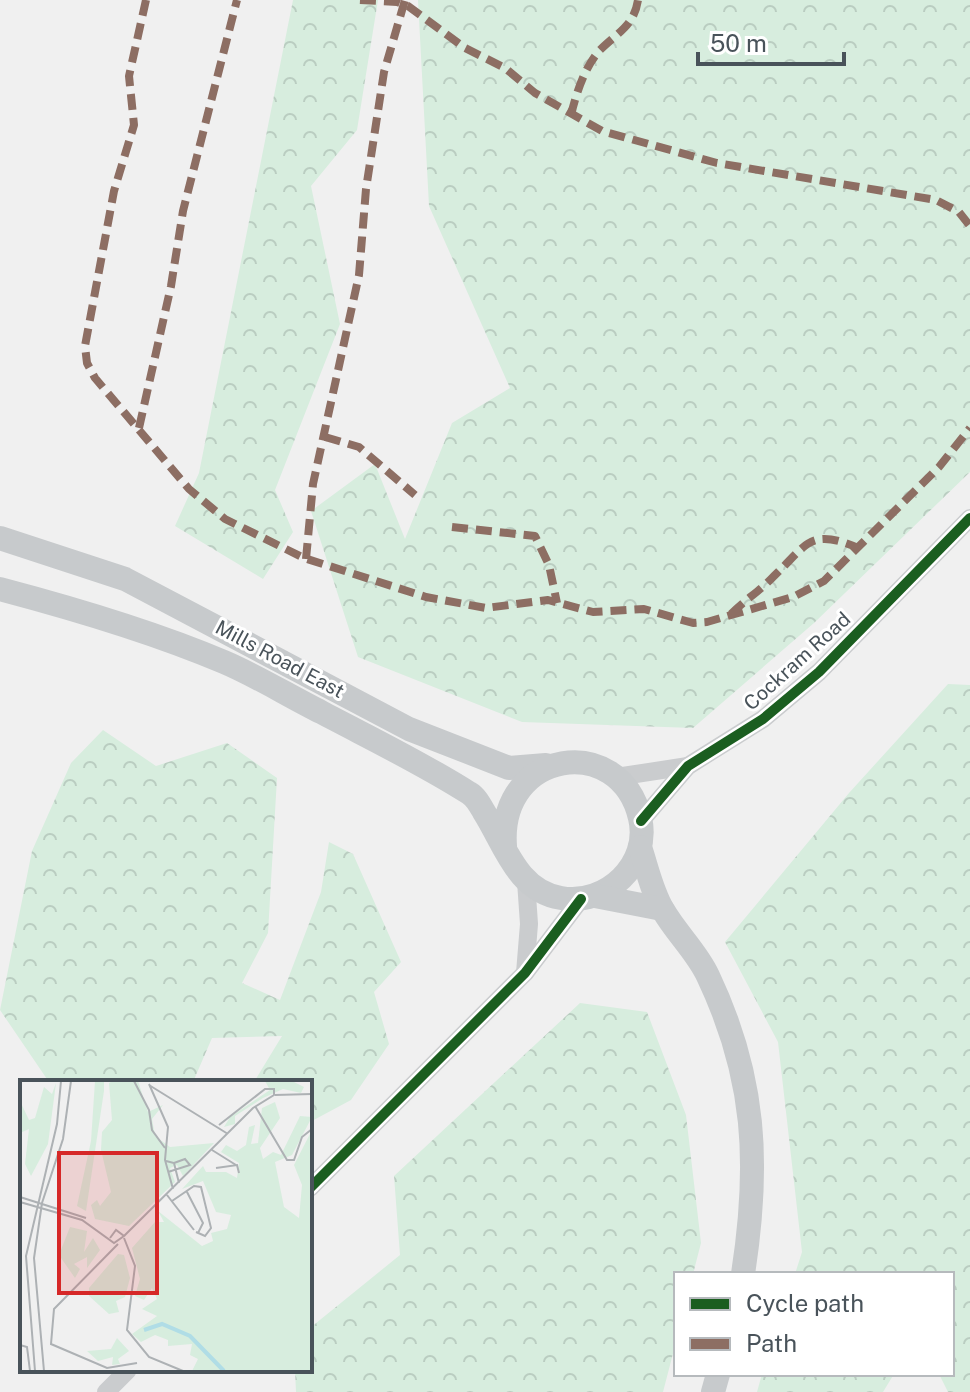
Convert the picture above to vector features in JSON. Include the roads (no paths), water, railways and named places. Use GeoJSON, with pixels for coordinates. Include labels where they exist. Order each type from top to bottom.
{"type":"FeatureCollection","features":[{"type":"Feature","properties":{"kind":"main road","name":"Mills Road East"},"geometry":{"type":"LineString","coordinates":[[0,538],[125,579],[409,729],[509,768],[560,764]]}},
{"type":"Feature","properties":{"kind":"main road","name":"Mills Road East"},"geometry":{"type":"LineString","coordinates":[[0,589],[225,662],[474,795],[505,846]]}},
{"type":"Feature","properties":{"kind":"main road"},"geometry":{"type":"LineString","coordinates":[[662,909],[542,893],[526,881],[513,865],[505,846],[504,824],[509,803],[522,784],[539,771],[560,764],[580,763],[599,767],[616,777],[636,805],[641,821],[640,847],[662,909],[707,972],[739,1047],[751,1123],[753,1207],[743,1272]]}},
{"type":"Feature","properties":{"kind":"main road"},"geometry":{"type":"LineString","coordinates":[[588,898],[615,885],[630,868],[640,847]]}},
{"type":"Feature","properties":{"kind":"street","name":"Cockram Road"},"geometry":{"type":"LineString","coordinates":[[641,821],[688,766],[763,719],[819,672],[970,518]]}},
{"type":"Feature","properties":{"kind":"street","name":"Cockram Road"},"geometry":{"type":"LineString","coordinates":[[616,777],[688,766]]}},
{"type":"Feature","properties":{"kind":"street"},"geometry":{"type":"LineString","coordinates":[[525,973],[529,924],[526,881]]}},
{"type":"Feature","properties":{"kind":"street"},"geometry":{"type":"LineString","coordinates":[[312,1186],[525,973],[588,898]]}},
{"type":"Feature","properties":{"kind":"street"},"geometry":{"type":"LineString","coordinates":[[106,1392],[126,1372]]}}]}
